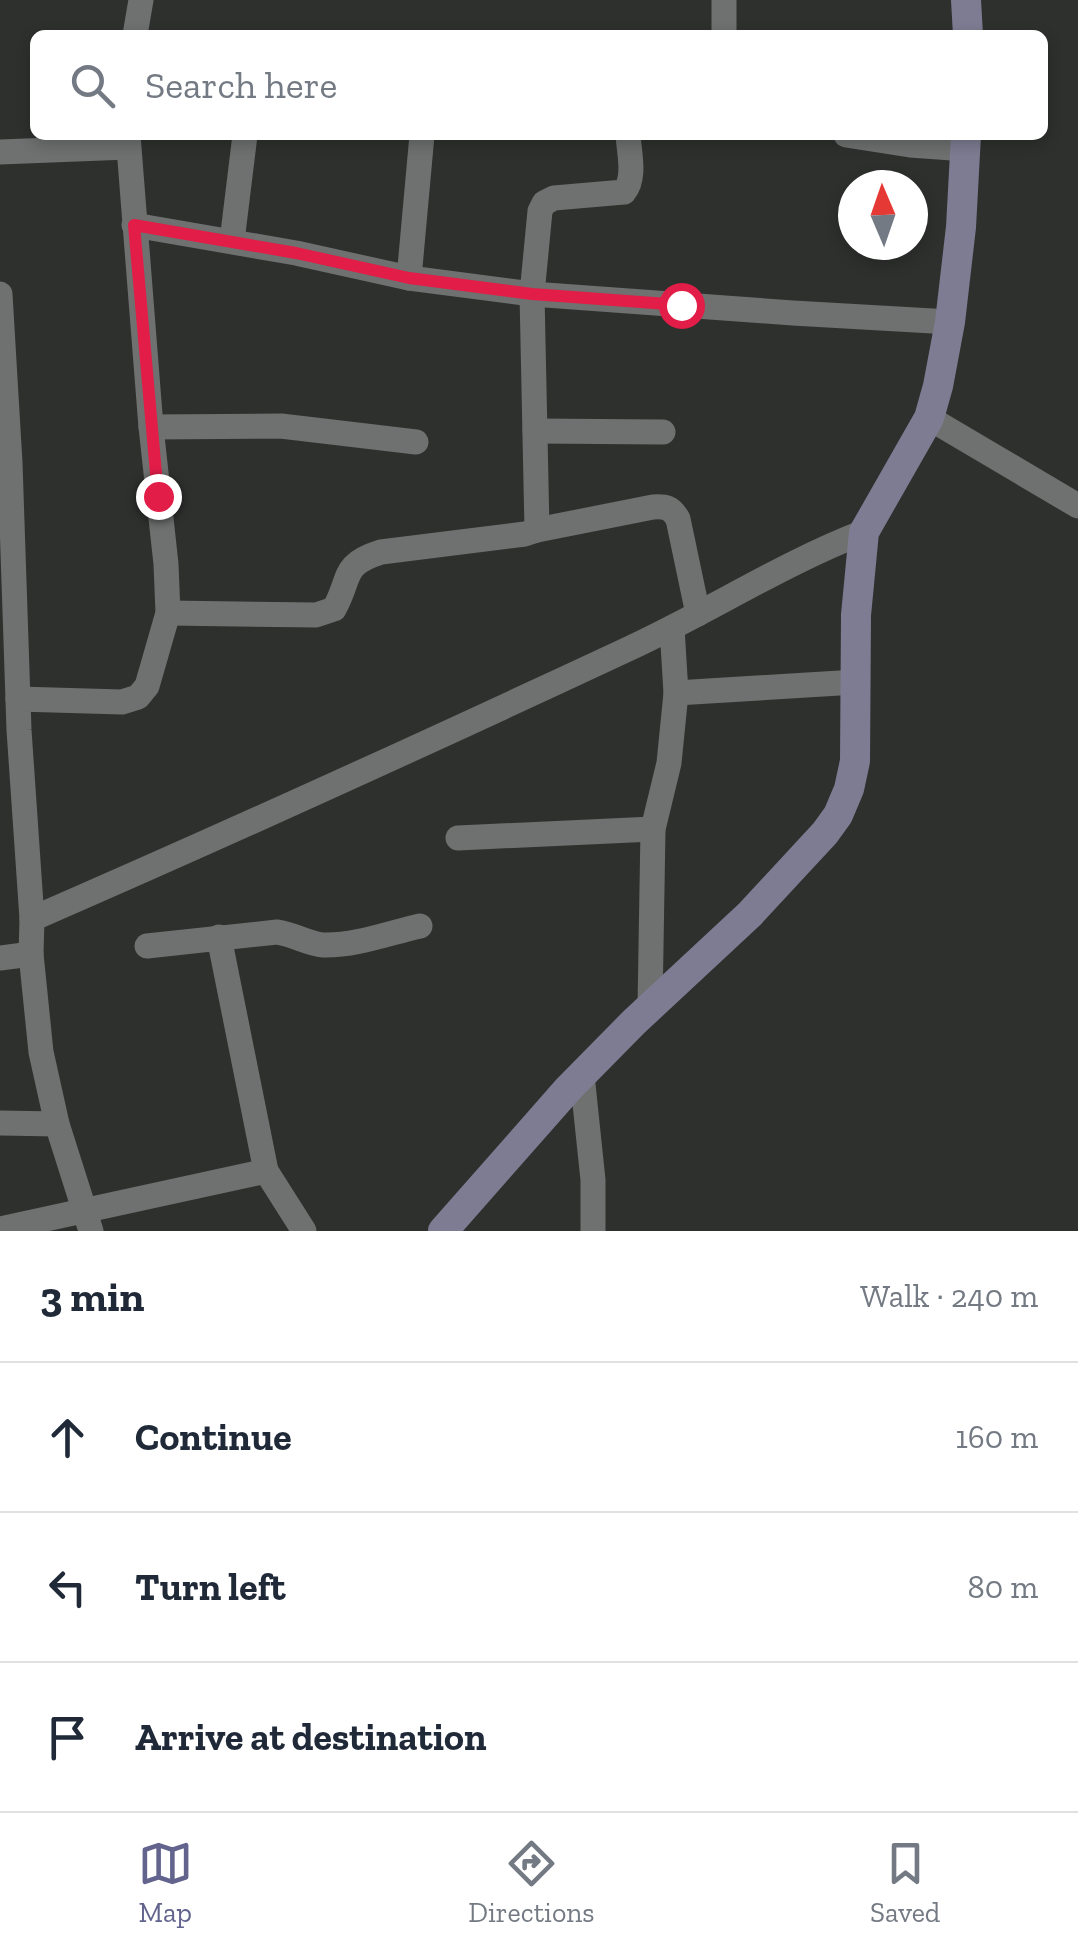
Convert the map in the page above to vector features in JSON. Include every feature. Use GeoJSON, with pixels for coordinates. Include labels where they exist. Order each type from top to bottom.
{"type":"FeatureCollection","features":[{"type":"Feature","properties":{"kind":"street"},"geometry":{"type":"LineString","coordinates":[[136,30],[141,0]]}},
{"type":"Feature","properties":{"kind":"street"},"geometry":{"type":"LineString","coordinates":[[724,0],[724,30]]}},
{"type":"Feature","properties":{"kind":"street"},"geometry":{"type":"LineString","coordinates":[[966,0],[968,30]]}},
{"type":"Feature","properties":{"kind":"street"},"geometry":{"type":"LineString","coordinates":[[232,241],[244,140]]}},
{"type":"Feature","properties":{"kind":"street"},"geometry":{"type":"LineString","coordinates":[[409,278],[422,140]]}},
{"type":"Feature","properties":{"kind":"street"},"geometry":{"type":"LineString","coordinates":[[537,530],[532,294],[540,211],[544,203],[554,198],[624,192],[631,177],[628,140]]}},
{"type":"Feature","properties":{"kind":"street"},"geometry":{"type":"LineString","coordinates":[[442,1231],[582,1075],[750,914],[826,833],[849,789],[856,762],[858,588],[864,532],[929,418],[950,322],[966,142],[866,140]]}},
{"type":"Feature","properties":{"kind":"street"},"geometry":{"type":"LineString","coordinates":[[0,152],[128,141],[168,613],[147,686],[138,697],[122,702],[18,698]]}},
{"type":"Feature","properties":{"kind":"street"},"geometry":{"type":"LineString","coordinates":[[134,225],[409,278],[532,294],[950,322]]}},
{"type":"Feature","properties":{"kind":"street"},"geometry":{"type":"LineString","coordinates":[[0,294],[10,464],[8,623],[18,698],[31,954],[41,1052],[57,1124],[88,1220]]}},
{"type":"Feature","properties":{"kind":"street"},"geometry":{"type":"LineString","coordinates":[[929,418],[1078,506]]}},
{"type":"Feature","properties":{"kind":"street"},"geometry":{"type":"LineString","coordinates":[[151,427],[281,426],[416,442]]}},
{"type":"Feature","properties":{"kind":"street"},"geometry":{"type":"LineString","coordinates":[[535,431],[663,432]]}},
{"type":"Feature","properties":{"kind":"street"},"geometry":{"type":"LineString","coordinates":[[168,613],[316,615],[334,609],[344,593],[349,569],[361,558],[381,552],[524,534],[664,506],[673,510],[678,519],[698,614]]}},
{"type":"Feature","properties":{"kind":"street"},"geometry":{"type":"LineString","coordinates":[[32,919],[672,628],[816,552],[864,532]]}},
{"type":"Feature","properties":{"kind":"street"},"geometry":{"type":"LineString","coordinates":[[650,1006],[653,829],[668,763],[676,693],[672,628]]}},
{"type":"Feature","properties":{"kind":"street"},"geometry":{"type":"LineString","coordinates":[[676,693],[856,682]]}},
{"type":"Feature","properties":{"kind":"street"},"geometry":{"type":"LineString","coordinates":[[458,838],[653,829]]}},
{"type":"Feature","properties":{"kind":"street"},"geometry":{"type":"LineString","coordinates":[[147,946],[276,932],[323,945],[420,926]]}},
{"type":"Feature","properties":{"kind":"street"},"geometry":{"type":"LineString","coordinates":[[219,937],[266,1171],[304,1231]]}},
{"type":"Feature","properties":{"kind":"street"},"geometry":{"type":"LineString","coordinates":[[0,958],[31,954]]}},
{"type":"Feature","properties":{"kind":"street"},"geometry":{"type":"LineString","coordinates":[[582,1075],[593,1180],[593,1231]]}},
{"type":"Feature","properties":{"kind":"street"},"geometry":{"type":"LineString","coordinates":[[0,1124],[57,1124]]}},
{"type":"Feature","properties":{"kind":"street"},"geometry":{"type":"LineString","coordinates":[[0,1228],[88,1220],[266,1171]]}},
{"type":"Feature","properties":{"kind":"route"},"geometry":{"type":"LineString","coordinates":[[158,496],[134,225],[296,253],[409,278],[532,294],[681,305]]}}]}
